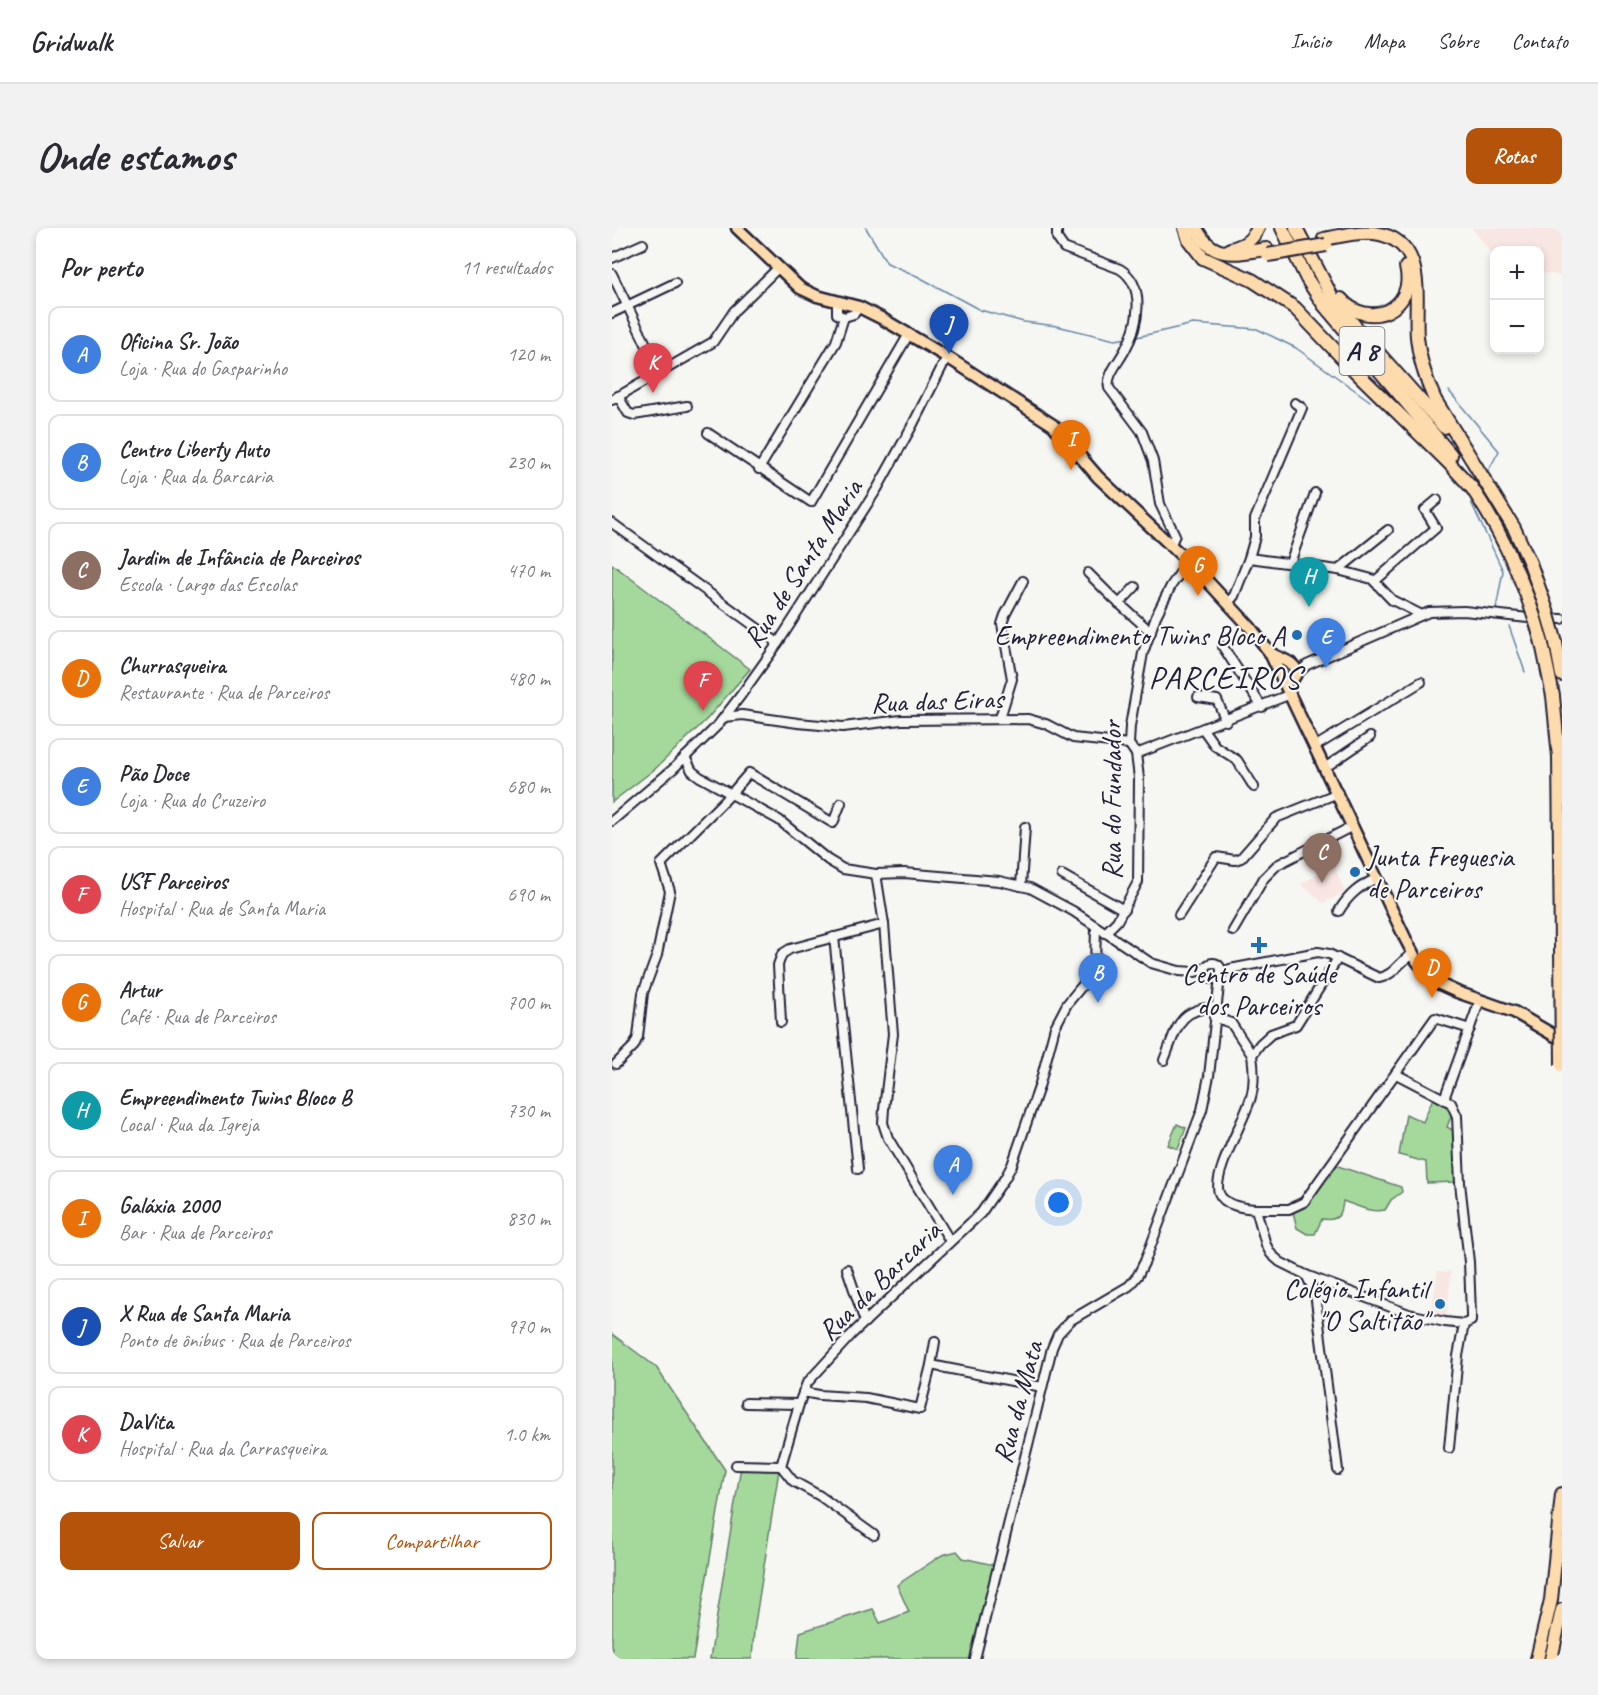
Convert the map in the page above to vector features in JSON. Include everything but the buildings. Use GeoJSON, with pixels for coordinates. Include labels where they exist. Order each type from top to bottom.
{"type":"FeatureCollection","features":[{"type":"Feature","properties":{"kind":"highway"},"geometry":{"type":"LineString","coordinates":[[1185,228],[1189,240],[1203,258],[1252,279],[1295,308],[1352,368],[1455,464]]}},
{"type":"Feature","properties":{"kind":"highway"},"geometry":{"type":"LineString","coordinates":[[1196,228],[1205,242],[1219,252],[1231,254],[1268,252]]}},
{"type":"Feature","properties":{"kind":"highway"},"geometry":{"type":"LineString","coordinates":[[1214,249],[1241,246],[1250,240],[1258,228]]}},
{"type":"Feature","properties":{"kind":"highway","name":"A 8"},"geometry":{"type":"LineString","coordinates":[[1282,228],[1307,279],[1324,305],[1455,464],[1472,488],[1517,570],[1542,643],[1553,696],[1559,757],[1562,1065]]}},
{"type":"Feature","properties":{"kind":"highway","name":"A 8"},"geometry":{"type":"LineString","coordinates":[[1296,228],[1332,297],[1358,330],[1468,455],[1504,510],[1523,547],[1542,595],[1556,643],[1562,675]]}},
{"type":"Feature","properties":{"kind":"highway"},"geometry":{"type":"LineString","coordinates":[[1197,250],[1219,260],[1364,233],[1377,233],[1394,240],[1407,251],[1415,273],[1417,338],[1424,372],[1435,400],[1468,455]]}},
{"type":"Feature","properties":{"kind":"highway"},"geometry":{"type":"LineString","coordinates":[[1323,281],[1329,284],[1348,307],[1355,312],[1369,315],[1382,313],[1395,307],[1405,294],[1407,285],[1407,270],[1402,258],[1394,248],[1386,243],[1367,239],[1325,242]]}},
{"type":"Feature","properties":{"kind":"highway"},"geometry":{"type":"LineString","coordinates":[[1538,1659],[1551,1600],[1562,1494]]}},
{"type":"Feature","properties":{"kind":"highway"},"geometry":{"type":"LineString","coordinates":[[1551,1659],[1562,1610]]}},
{"type":"Feature","properties":{"kind":"main road"},"geometry":{"type":"LineString","coordinates":[[737,228],[800,288],[817,296],[859,307],[909,334],[1053,425],[1098,477],[1171,544],[1228,603],[1288,672],[1291,694],[1377,878],[1415,957],[1435,982],[1514,1012],[1562,1040]]}},
{"type":"Feature","properties":{"kind":"street"},"geometry":{"type":"LineString","coordinates":[[1057,228],[1057,238],[1064,248],[1120,269],[1129,277],[1135,288],[1138,301],[1137,318],[1108,383],[1109,388],[1142,432],[1149,446],[1160,504],[1175,534],[1171,544]]}},
{"type":"Feature","properties":{"kind":"street"},"geometry":{"type":"LineString","coordinates":[[612,258],[644,244]]}},
{"type":"Feature","properties":{"kind":"street"},"geometry":{"type":"LineString","coordinates":[[687,406],[634,415],[628,413],[615,398],[713,342],[734,311],[778,268]]}},
{"type":"Feature","properties":{"kind":"street"},"geometry":{"type":"LineString","coordinates":[[612,274],[660,373]]}},
{"type":"Feature","properties":{"kind":"street"},"geometry":{"type":"LineString","coordinates":[[612,313],[675,283]]}},
{"type":"Feature","properties":{"kind":"street"},"geometry":{"type":"LineString","coordinates":[[837,302],[837,314],[844,317],[854,314],[859,307]]}},
{"type":"Feature","properties":{"kind":"street"},"geometry":{"type":"LineString","coordinates":[[759,469],[836,342],[844,317]]}},
{"type":"Feature","properties":{"kind":"street"},"geometry":{"type":"LineString","coordinates":[[708,433],[811,502],[909,334]]}},
{"type":"Feature","properties":{"kind":"street","name":"Rua de Santa Maria"},"geometry":{"type":"LineString","coordinates":[[612,821],[673,769],[724,717],[778,643],[877,489],[928,397],[947,357]]}},
{"type":"Feature","properties":{"kind":"street"},"geometry":{"type":"LineString","coordinates":[[1228,603],[1234,596],[1249,558],[1255,537],[1255,519],[1302,408],[1295,402]]}},
{"type":"Feature","properties":{"kind":"street"},"geometry":{"type":"LineString","coordinates":[[1290,563],[1315,493]]}},
{"type":"Feature","properties":{"kind":"street"},"geometry":{"type":"LineString","coordinates":[[1375,581],[1436,528],[1425,510],[1437,500]]}},
{"type":"Feature","properties":{"kind":"street"},"geometry":{"type":"LineString","coordinates":[[612,523],[778,643]]}},
{"type":"Feature","properties":{"kind":"street"},"geometry":{"type":"LineString","coordinates":[[1338,570],[1388,530]]}},
{"type":"Feature","properties":{"kind":"street"},"geometry":{"type":"LineString","coordinates":[[1249,558],[1338,570],[1372,579],[1392,600],[1420,614]]}},
{"type":"Feature","properties":{"kind":"street","name":"Rua do Fundador"},"geometry":{"type":"LineString","coordinates":[[1105,933],[1117,921],[1138,882],[1139,778],[1136,754],[1130,744],[1130,726],[1143,653],[1156,616],[1188,561]]}},
{"type":"Feature","properties":{"kind":"street"},"geometry":{"type":"LineString","coordinates":[[1088,573],[1151,632]]}},
{"type":"Feature","properties":{"kind":"street"},"geometry":{"type":"LineString","coordinates":[[1000,718],[1012,679],[1002,624],[1023,581]]}},
{"type":"Feature","properties":{"kind":"street"},"geometry":{"type":"LineString","coordinates":[[1119,604],[1135,587]]}},
{"type":"Feature","properties":{"kind":"street"},"geometry":{"type":"LineString","coordinates":[[1288,672],[1420,614],[1464,611],[1528,618],[1562,618]]}},
{"type":"Feature","properties":{"kind":"street"},"geometry":{"type":"LineString","coordinates":[[1223,647],[1262,707]]}},
{"type":"Feature","properties":{"kind":"street"},"geometry":{"type":"LineString","coordinates":[[1316,746],[1421,682]]}},
{"type":"Feature","properties":{"kind":"street"},"geometry":{"type":"LineString","coordinates":[[1136,754],[1291,694]]}},
{"type":"Feature","properties":{"kind":"street"},"geometry":{"type":"LineString","coordinates":[[1198,697],[1216,700],[1226,721]]}},
{"type":"Feature","properties":{"kind":"street"},"geometry":{"type":"LineString","coordinates":[[732,706],[742,715]]}},
{"type":"Feature","properties":{"kind":"street","name":"Rua das Eiras"},"geometry":{"type":"LineString","coordinates":[[724,717],[742,715],[843,727],[901,720],[1028,719],[1046,724],[1072,738],[1130,744]]}},
{"type":"Feature","properties":{"kind":"street"},"geometry":{"type":"LineString","coordinates":[[1203,729],[1215,746],[1237,760],[1254,787]]}},
{"type":"Feature","properties":{"kind":"street"},"geometry":{"type":"LineString","coordinates":[[1326,767],[1370,737]]}},
{"type":"Feature","properties":{"kind":"street"},"geometry":{"type":"LineString","coordinates":[[685,757],[692,771]]}},
{"type":"Feature","properties":{"kind":"street"},"geometry":{"type":"LineString","coordinates":[[673,769],[692,771],[730,795],[779,820],[836,865],[853,871],[876,874],[904,873],[965,878],[999,881],[1021,886],[1052,899],[1151,963],[1168,969],[1195,972],[1215,979],[1220,972],[1230,969],[1318,952],[1329,954],[1379,978],[1395,971],[1407,956],[1415,957]]}},
{"type":"Feature","properties":{"kind":"street"},"geometry":{"type":"LineString","coordinates":[[616,1064],[634,1046],[638,1037],[643,993],[657,955],[669,891],[661,864],[749,773],[833,823],[841,803]]}},
{"type":"Feature","properties":{"kind":"street"},"geometry":{"type":"LineString","coordinates":[[1179,915],[1216,857],[1235,860],[1241,858],[1276,818],[1338,794]]}},
{"type":"Feature","properties":{"kind":"street"},"geometry":{"type":"LineString","coordinates":[[1233,931],[1264,878],[1277,865],[1353,826]]}},
{"type":"Feature","properties":{"kind":"street"},"geometry":{"type":"LineString","coordinates":[[1021,886],[1025,827]]}},
{"type":"Feature","properties":{"kind":"street"},"geometry":{"type":"LineString","coordinates":[[876,874],[884,924],[893,1034],[883,1123],[888,1138],[950,1241]]}},
{"type":"Feature","properties":{"kind":"street"},"geometry":{"type":"LineString","coordinates":[[1062,874],[1124,910]]}},
{"type":"Feature","properties":{"kind":"street"},"geometry":{"type":"LineString","coordinates":[[1339,911],[1360,886],[1377,878]]}},
{"type":"Feature","properties":{"kind":"street"},"geometry":{"type":"LineString","coordinates":[[781,1022],[778,964],[782,954],[790,948],[884,924]]}},
{"type":"Feature","properties":{"kind":"street","name":"Rua da Barcaria"},"geometry":{"type":"LineString","coordinates":[[781,1466],[803,1392],[819,1368],[981,1213],[1012,1165],[1040,1087],[1058,1019],[1095,967],[1096,927]]}},
{"type":"Feature","properties":{"kind":"street"},"geometry":{"type":"LineString","coordinates":[[834,937],[858,1169]]}},
{"type":"Feature","properties":{"kind":"street"},"geometry":{"type":"LineString","coordinates":[[1252,1055],[1270,1034],[1296,1025],[1338,958]]}},
{"type":"Feature","properties":{"kind":"street"},"geometry":{"type":"LineString","coordinates":[[1207,975],[1211,963],[1220,972]]}},
{"type":"Feature","properties":{"kind":"street","name":"Rua da Mata"},"geometry":{"type":"LineString","coordinates":[[975,1659],[1052,1348],[1058,1334],[1079,1314],[1122,1291],[1138,1275],[1202,1110],[1209,1076],[1220,972]]}},
{"type":"Feature","properties":{"kind":"street"},"geometry":{"type":"LineString","coordinates":[[1207,975],[1217,990]]}},
{"type":"Feature","properties":{"kind":"street"},"geometry":{"type":"LineString","coordinates":[[1444,1099],[1480,1000]]}},
{"type":"Feature","properties":{"kind":"street"},"geometry":{"type":"LineString","coordinates":[[1164,1060],[1183,1017],[1189,1011],[1197,1008],[1215,1007]]}},
{"type":"Feature","properties":{"kind":"street"},"geometry":{"type":"LineString","coordinates":[[1214,1017],[1231,1023],[1252,1055],[1254,1068],[1252,1095],[1236,1139],[1220,1172],[1218,1184],[1220,1195],[1227,1203],[1256,1209],[1289,1209],[1304,1202],[1435,1018],[1470,1029]]}},
{"type":"Feature","properties":{"kind":"street"},"geometry":{"type":"LineString","coordinates":[[1256,1209],[1266,1245],[1271,1254],[1280,1262],[1306,1275],[1409,1314],[1445,1322],[1464,1324],[1471,1321],[1469,1262],[1460,1183],[1457,1116],[1451,1103],[1396,1074]]}},
{"type":"Feature","properties":{"kind":"street"},"geometry":{"type":"LineString","coordinates":[[847,1269],[865,1322]]}},
{"type":"Feature","properties":{"kind":"street"},"geometry":{"type":"LineString","coordinates":[[1306,1275],[1317,1301],[1338,1470]]}},
{"type":"Feature","properties":{"kind":"street"},"geometry":{"type":"LineString","coordinates":[[1449,1448],[1458,1356],[1464,1324]]}},
{"type":"Feature","properties":{"kind":"street"},"geometry":{"type":"LineString","coordinates":[[803,1392],[866,1398],[920,1409],[935,1342]]}},
{"type":"Feature","properties":{"kind":"street"},"geometry":{"type":"LineString","coordinates":[[931,1365],[1042,1387]]}},
{"type":"Feature","properties":{"kind":"street"},"geometry":{"type":"LineString","coordinates":[[746,1403],[799,1404]]}},
{"type":"Feature","properties":{"kind":"street"},"geometry":{"type":"LineString","coordinates":[[736,1465],[781,1466],[793,1481],[820,1496],[874,1535]]}},
{"type":"Feature","properties":{"kind":"shaded area"},"geometry":{"type":"Polygon","coordinates":[[[1472,228],[1562,228],[1562,276],[1544,273],[1544,246],[1490,246],[1490,252],[1472,228]]]}},
{"type":"Feature","properties":{"kind":"shaded area"},"geometry":{"type":"Polygon","coordinates":[[[1334,865],[1345,892],[1324,903],[1301,884],[1334,865]]]}},
{"type":"Feature","properties":{"kind":"shaded area","name":"Colégio Infantil \"O Saltitão\""},"geometry":{"type":"Polygon","coordinates":[[[1438,1271],[1451,1272],[1446,1320],[1430,1318],[1438,1271]]]}},
{"type":"Feature","properties":{"kind":"green space"},"geometry":{"type":"Polygon","coordinates":[[[612,564],[750,669],[707,719],[655,769],[612,802],[612,564]]]}},
{"type":"Feature","properties":{"kind":"green space"},"geometry":{"type":"Polygon","coordinates":[[[1433,1098],[1453,1111],[1447,1127],[1456,1132],[1457,1182],[1427,1183],[1426,1162],[1399,1155],[1406,1114],[1423,1122],[1433,1098]]]}},
{"type":"Feature","properties":{"kind":"green space"},"geometry":{"type":"Polygon","coordinates":[[[1177,1124],[1186,1128],[1178,1149],[1168,1145],[1177,1124]]]}},
{"type":"Feature","properties":{"kind":"green space"},"geometry":{"type":"Polygon","coordinates":[[[1335,1165],[1401,1187],[1402,1192],[1391,1200],[1385,1210],[1380,1211],[1369,1210],[1343,1201],[1338,1216],[1322,1219],[1315,1234],[1307,1234],[1297,1228],[1293,1212],[1307,1204],[1335,1165]]]}},
{"type":"Feature","properties":{"kind":"green space"},"geometry":{"type":"Polygon","coordinates":[[[612,1334],[656,1367],[725,1470],[693,1659],[612,1659],[612,1334]]]}},
{"type":"Feature","properties":{"kind":"green space"},"geometry":{"type":"Polygon","coordinates":[[[743,1469],[779,1470],[754,1630],[752,1659],[710,1659],[740,1472],[743,1469]]]}},
{"type":"Feature","properties":{"kind":"green space"},"geometry":{"type":"Polygon","coordinates":[[[957,1551],[963,1558],[994,1565],[972,1659],[797,1659],[800,1632],[873,1609],[880,1623],[909,1612],[897,1585],[942,1555],[957,1551]]]}},
{"type":"Feature","properties":{"kind":"waterway"},"geometry":{"type":"LineString","coordinates":[[866,228],[887,263],[917,276],[980,310],[1024,322],[1057,326],[1115,340],[1128,338]]}},
{"type":"Feature","properties":{"kind":"waterway"},"geometry":{"type":"LineString","coordinates":[[1133,338],[1193,324],[1257,329],[1296,348],[1370,401]]}},
{"type":"Feature","properties":{"kind":"waterway"},"geometry":{"type":"LineString","coordinates":[[1449,391],[1499,451],[1487,473]]}},
{"type":"Feature","properties":{"kind":"waterway"},"geometry":{"type":"LineString","coordinates":[[1473,498],[1471,502],[1503,571],[1496,609]]}},
{"type":"Feature","properties":{"kind":"waterway"},"geometry":{"type":"LineString","coordinates":[[1509,626],[1525,672]]}},
{"type":"Feature","properties":{"kind":"place","name":"X Rua de Santa Maria"},"geometry":{"type":"Point","coordinates":[949,354]}},
{"type":"Feature","properties":{"kind":"place","name":"DaVita"},"geometry":{"type":"Point","coordinates":[653,393]}},
{"type":"Feature","properties":{"kind":"place","name":"Galáxia 2000"},"geometry":{"type":"Point","coordinates":[1071,470]}},
{"type":"Feature","properties":{"kind":"place","name":"Artur"},"geometry":{"type":"Point","coordinates":[1198,596]}},
{"type":"Feature","properties":{"kind":"place","name":"Empreendimento Twins Bloco B"},"geometry":{"type":"Point","coordinates":[1309,607]}},
{"type":"Feature","properties":{"kind":"place","name":"Empreendimento Twins Bloco A"},"geometry":{"type":"Point","coordinates":[1297,635]}},
{"type":"Feature","properties":{"kind":"place","name":"Pão Doce"},"geometry":{"type":"Point","coordinates":[1326,668]}},
{"type":"Feature","properties":{"kind":"place","name":"USF Parceiros"},"geometry":{"type":"Point","coordinates":[703,711]}},
{"type":"Feature","properties":{"kind":"place","name":"Junta Freguesia de Parceiros"},"geometry":{"type":"Point","coordinates":[1355,872]}},
{"type":"Feature","properties":{"kind":"place","name":"Jardim de Infância de Parceiros"},"geometry":{"type":"Point","coordinates":[1322,883]}},
{"type":"Feature","properties":{"kind":"place","name":"Centro de Saúde dos Parceiros"},"geometry":{"type":"Point","coordinates":[1259,945]}},
{"type":"Feature","properties":{"kind":"place","name":"Churrasqueira"},"geometry":{"type":"Point","coordinates":[1432,998]}},
{"type":"Feature","properties":{"kind":"place","name":"Centro Liberty Auto"},"geometry":{"type":"Point","coordinates":[1098,1003]}},
{"type":"Feature","properties":{"kind":"place","name":"Oficina Sr. João"},"geometry":{"type":"Point","coordinates":[953,1195]}},
{"type":"Feature","properties":{"kind":"place","name":"Colégio Infantil \"O Saltitão\""},"geometry":{"type":"Point","coordinates":[1440,1304]}},
{"type":"Feature","properties":{"kind":"district","name":"PARCEIROS"},"geometry":{"type":"Point","coordinates":[1225,677]}}]}
